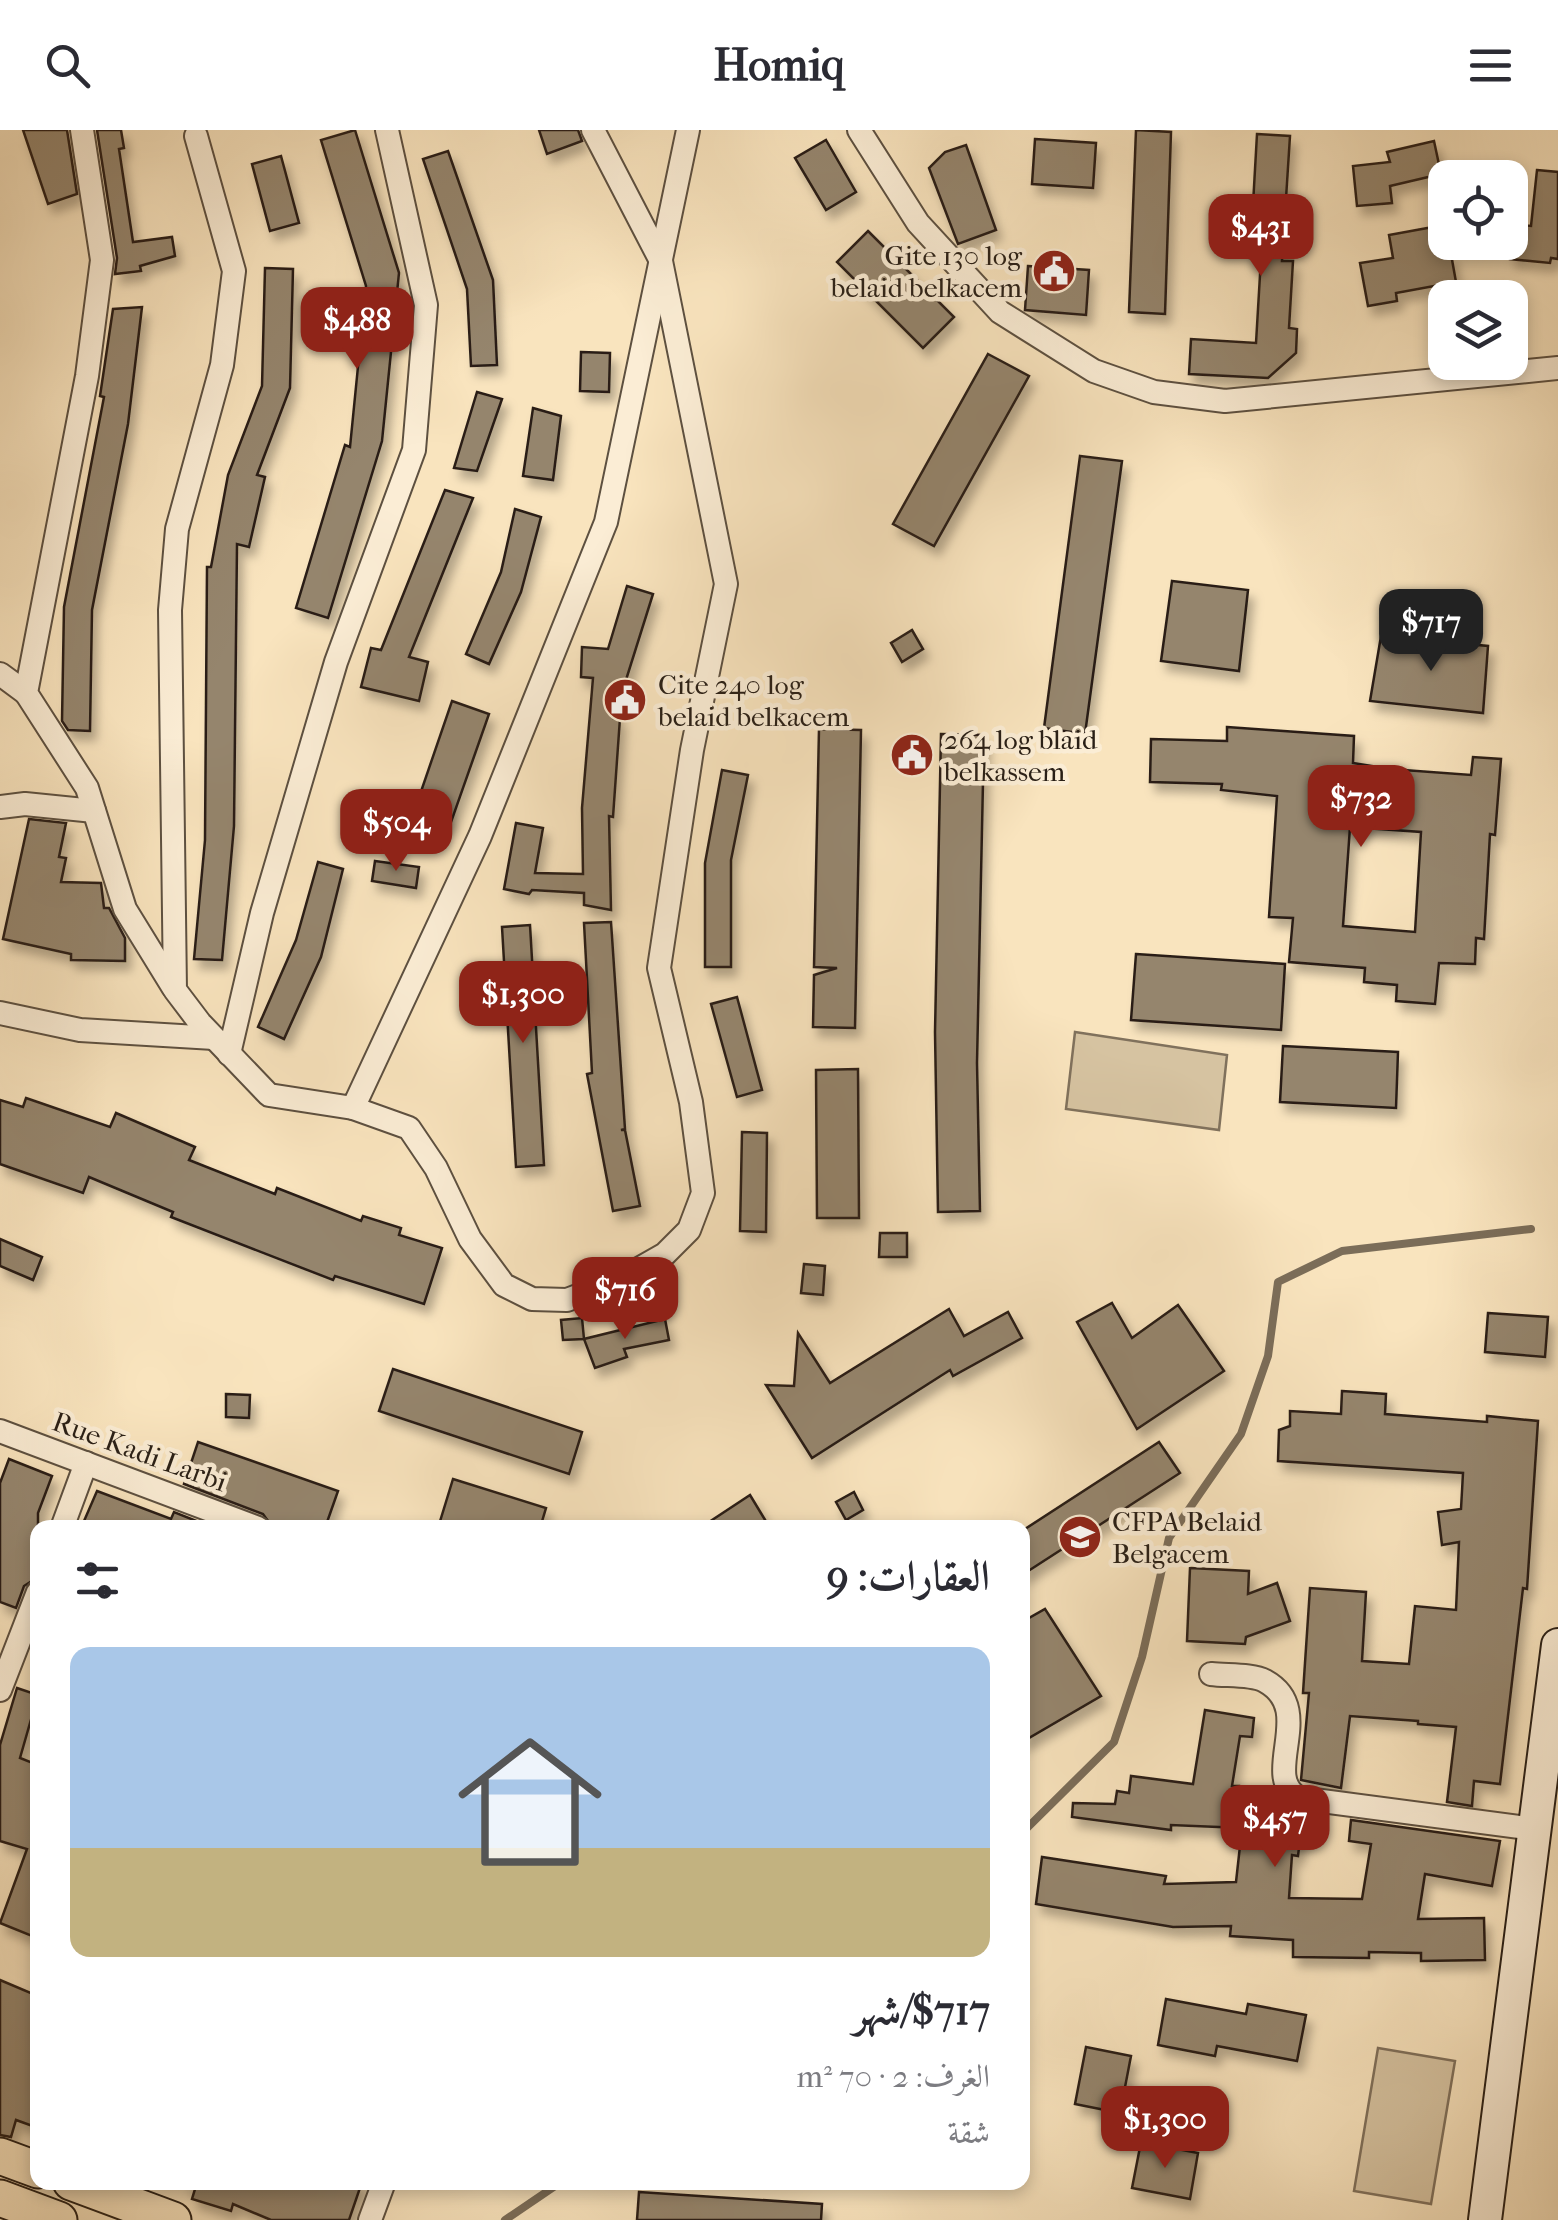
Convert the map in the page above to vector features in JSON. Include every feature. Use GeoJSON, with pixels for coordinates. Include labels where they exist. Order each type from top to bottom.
{"type":"FeatureCollection","features":[{"type":"Feature","properties":{"kind":"main road"},"geometry":{"type":"LineString","coordinates":[[1486,2220],[1558,1645]]}},
{"type":"Feature","properties":{"kind":"main road"},"geometry":{"type":"LineString","coordinates":[[0,2156],[30,2167]]}},
{"type":"Feature","properties":{"kind":"main road"},"geometry":{"type":"LineString","coordinates":[[98,2190],[173,2220]]}},
{"type":"Feature","properties":{"kind":"main road"},"geometry":{"type":"LineString","coordinates":[[0,2198],[58,2220]]}},
{"type":"Feature","properties":{"kind":"street"},"geometry":{"type":"LineString","coordinates":[[26,692],[87,376],[102,260],[82,130]]}},
{"type":"Feature","properties":{"kind":"street"},"geometry":{"type":"LineString","coordinates":[[221,1046],[336,662],[414,450],[426,305],[387,130]]}},
{"type":"Feature","properties":{"kind":"street"},"geometry":{"type":"LineString","coordinates":[[0,674],[26,692],[87,788],[125,908],[175,990],[269,1096],[353,1108],[409,1128],[436,1168],[470,1239],[504,1285],[532,1300],[567,1300],[622,1279],[664,1254],[689,1230],[703,1193],[690,1102],[658,968],[692,750],[726,584],[661,261],[592,130]]}},
{"type":"Feature","properties":{"kind":"street"},"geometry":{"type":"LineString","coordinates":[[353,1108],[480,836],[606,522],[688,130]]}},
{"type":"Feature","properties":{"kind":"street"},"geometry":{"type":"LineString","coordinates":[[859,130],[918,223],[1000,312],[1094,372],[1154,392],[1225,402],[1558,368]]}},
{"type":"Feature","properties":{"kind":"street"},"geometry":{"type":"LineString","coordinates":[[175,990],[170,610],[177,530],[222,365],[234,271],[196,136]]}},
{"type":"Feature","properties":{"kind":"street"},"geometry":{"type":"LineString","coordinates":[[0,807],[25,804],[94,811]]}},
{"type":"Feature","properties":{"kind":"street"},"geometry":{"type":"LineString","coordinates":[[0,1014],[80,1030],[221,1046]]}},
{"type":"Feature","properties":{"kind":"street","name":"Rue Kadi Larbi"},"geometry":{"type":"LineString","coordinates":[[0,1431],[236,1520]]}},
{"type":"Feature","properties":{"kind":"street"},"geometry":{"type":"LineString","coordinates":[[65,1520],[86,1464]]}},
{"type":"Feature","properties":{"kind":"street"},"geometry":{"type":"LineString","coordinates":[[0,1690],[30,1613]]}},
{"type":"Feature","properties":{"kind":"street"},"geometry":{"type":"LineString","coordinates":[[1211,1674],[1264,1680],[1284,1698],[1289,1723],[1282,1779],[1286,1791],[1299,1798],[1535,1829]]}},
{"type":"Feature","properties":{"kind":"street"},"geometry":{"type":"LineString","coordinates":[[370,2220],[381,2190]]}},
{"type":"Feature","properties":{"kind":"shaded area"},"geometry":{"type":"Polygon","coordinates":[[[1075,1032],[1227,1055],[1219,1130],[1066,1109],[1075,1032]]]}},
{"type":"Feature","properties":{"kind":"shaded area"},"geometry":{"type":"Polygon","coordinates":[[[1378,2048],[1455,2061],[1431,2204],[1354,2191],[1378,2048]]]}},
{"type":"Feature","properties":{"kind":"building"},"geometry":{"type":"Polygon","coordinates":[[[23,130],[67,130],[77,194],[48,204],[23,130]]]}},
{"type":"Feature","properties":{"kind":"building"},"geometry":{"type":"Polygon","coordinates":[[[97,130],[121,130],[124,148],[119,149],[133,242],[172,237],[175,256],[140,266],[141,271],[115,274],[117,258],[97,130]]]}},
{"type":"Feature","properties":{"kind":"building"},"geometry":{"type":"Polygon","coordinates":[[[355,130],[399,273],[382,441],[328,618],[296,608],[345,445],[350,447],[366,286],[321,140],[355,130]]]}},
{"type":"Feature","properties":{"kind":"building"},"geometry":{"type":"Polygon","coordinates":[[[539,130],[578,130],[582,141],[547,154],[539,130]]]}},
{"type":"Feature","properties":{"kind":"building"},"geometry":{"type":"Polygon","coordinates":[[[1136,130],[1171,132],[1165,314],[1129,312],[1136,130]]]}},
{"type":"Feature","properties":{"kind":"building"},"geometry":{"type":"Polygon","coordinates":[[[1257,134],[1290,136],[1282,261],[1293,261],[1289,328],[1297,329],[1296,353],[1268,378],[1189,374],[1191,339],[1256,343],[1261,258],[1250,258],[1257,134]]]}},
{"type":"Feature","properties":{"kind":"building"},"geometry":{"type":"Polygon","coordinates":[[[1035,139],[1096,143],[1093,188],[1032,184],[1035,139]]]}},
{"type":"Feature","properties":{"kind":"building"},"geometry":{"type":"Polygon","coordinates":[[[826,140],[856,192],[826,210],[795,158],[826,140]]]}},
{"type":"Feature","properties":{"kind":"building"},"geometry":{"type":"Polygon","coordinates":[[[1434,141],[1438,160],[1428,160],[1428,177],[1390,186],[1392,203],[1357,206],[1353,166],[1390,162],[1387,152],[1434,141]]]}},
{"type":"Feature","properties":{"kind":"building"},"geometry":{"type":"Polygon","coordinates":[[[966,145],[996,230],[958,244],[929,168],[945,152],[966,145]]]}},
{"type":"Feature","properties":{"kind":"building"},"geometry":{"type":"Polygon","coordinates":[[[448,151],[493,280],[497,365],[471,366],[467,289],[423,159],[448,151]]]}},
{"type":"Feature","properties":{"kind":"building"},"geometry":{"type":"Polygon","coordinates":[[[281,156],[299,223],[270,231],[252,164],[281,156]]]}},
{"type":"Feature","properties":{"kind":"building"},"geometry":{"type":"Polygon","coordinates":[[[1537,170],[1558,172],[1558,259],[1551,258],[1550,263],[1520,260],[1528,260],[1528,226],[1531,226],[1537,170]]]}},
{"type":"Feature","properties":{"kind":"building"},"geometry":{"type":"Polygon","coordinates":[[[1428,228],[1428,260],[1452,260],[1456,280],[1428,280],[1428,287],[1396,293],[1397,301],[1368,306],[1360,263],[1393,258],[1389,235],[1428,228]]]}},
{"type":"Feature","properties":{"kind":"building"},"geometry":{"type":"Polygon","coordinates":[[[868,231],[954,317],[923,348],[837,262],[868,231]]]}},
{"type":"Feature","properties":{"kind":"building"},"geometry":{"type":"Polygon","coordinates":[[[1028,266],[1089,270],[1086,315],[1025,310],[1028,266]]]}},
{"type":"Feature","properties":{"kind":"building"},"geometry":{"type":"Polygon","coordinates":[[[265,268],[293,269],[290,388],[257,475],[265,477],[249,547],[237,544],[234,826],[222,960],[194,959],[205,840],[207,567],[211,567],[228,475],[262,386],[265,268]]]}},
{"type":"Feature","properties":{"kind":"building"},"geometry":{"type":"Polygon","coordinates":[[[142,307],[128,424],[92,610],[90,731],[68,730],[62,721],[64,607],[104,397],[100,396],[113,309],[142,307]]]}},
{"type":"Feature","properties":{"kind":"building"},"geometry":{"type":"Polygon","coordinates":[[[581,352],[610,353],[609,392],[580,391],[581,352]]]}},
{"type":"Feature","properties":{"kind":"building"},"geometry":{"type":"Polygon","coordinates":[[[988,354],[1029,376],[934,546],[893,524],[988,354]]]}},
{"type":"Feature","properties":{"kind":"building"},"geometry":{"type":"Polygon","coordinates":[[[477,392],[502,399],[477,471],[454,468],[477,392]]]}},
{"type":"Feature","properties":{"kind":"building"},"geometry":{"type":"Polygon","coordinates":[[[533,408],[561,416],[553,480],[523,476],[533,408]]]}},
{"type":"Feature","properties":{"kind":"building"},"geometry":{"type":"Polygon","coordinates":[[[1080,456],[1122,461],[1085,734],[1044,728],[1080,456]]]}},
{"type":"Feature","properties":{"kind":"building"},"geometry":{"type":"Polygon","coordinates":[[[445,490],[473,498],[409,657],[428,662],[419,701],[361,687],[371,648],[381,650],[445,490]]]}},
{"type":"Feature","properties":{"kind":"building"},"geometry":{"type":"Polygon","coordinates":[[[515,509],[541,517],[521,592],[489,664],[466,654],[501,572],[515,509]]]}},
{"type":"Feature","properties":{"kind":"building"},"geometry":{"type":"Polygon","coordinates":[[[1172,581],[1248,590],[1239,671],[1161,661],[1172,581]]]}},
{"type":"Feature","properties":{"kind":"building"},"geometry":{"type":"Polygon","coordinates":[[[627,586],[653,594],[614,718],[620,718],[613,817],[609,816],[611,910],[584,905],[584,893],[532,890],[529,894],[504,889],[516,823],[543,828],[535,873],[583,874],[582,808],[593,678],[581,677],[582,647],[608,649],[627,586]]]}},
{"type":"Feature","properties":{"kind":"building"},"geometry":{"type":"Polygon","coordinates":[[[912,630],[923,649],[902,662],[891,643],[912,630]]]}},
{"type":"Feature","properties":{"kind":"building"},"geometry":{"type":"Polygon","coordinates":[[[1381,636],[1488,646],[1483,713],[1370,701],[1381,636]]]}},
{"type":"Feature","properties":{"kind":"building"},"geometry":{"type":"Polygon","coordinates":[[[452,701],[489,714],[450,825],[414,812],[452,701]]]}},
{"type":"Feature","properties":{"kind":"building"},"geometry":{"type":"Polygon","coordinates":[[[1227,727],[1354,736],[1353,763],[1471,775],[1473,757],[1501,759],[1495,835],[1490,834],[1484,939],[1476,938],[1475,964],[1439,963],[1435,1004],[1396,1001],[1397,985],[1364,982],[1365,968],[1289,962],[1293,918],[1269,917],[1277,796],[1221,790],[1222,784],[1150,782],[1151,739],[1227,741],[1227,727]],[[1350,827],[1343,926],[1415,932],[1421,832],[1350,827]]]}},
{"type":"Feature","properties":{"kind":"building"},"geometry":{"type":"Polygon","coordinates":[[[819,729],[861,730],[855,1028],[813,1027],[814,975],[837,968],[814,967],[819,729]]]}},
{"type":"Feature","properties":{"kind":"building"},"geometry":{"type":"Polygon","coordinates":[[[941,734],[984,735],[977,1063],[980,1211],[938,1212],[935,1032],[941,734]]]}},
{"type":"Feature","properties":{"kind":"building"},"geometry":{"type":"Polygon","coordinates":[[[722,770],[748,775],[731,860],[731,967],[705,967],[705,863],[722,770]]]}},
{"type":"Feature","properties":{"kind":"building"},"geometry":{"type":"Polygon","coordinates":[[[29,819],[66,823],[59,857],[66,858],[61,882],[101,883],[104,908],[109,908],[125,938],[125,961],[71,960],[71,954],[3,939],[29,819]]]}},
{"type":"Feature","properties":{"kind":"building"},"geometry":{"type":"Polygon","coordinates":[[[375,861],[419,867],[416,888],[372,881],[375,861]]]}},
{"type":"Feature","properties":{"kind":"building"},"geometry":{"type":"Polygon","coordinates":[[[318,862],[343,869],[321,957],[284,1039],[258,1027],[296,940],[318,862]]]}},
{"type":"Feature","properties":{"kind":"building"},"geometry":{"type":"Polygon","coordinates":[[[611,922],[625,1129],[621,1130],[625,1130],[640,1206],[613,1211],[587,1074],[592,1073],[584,923],[611,922]]]}},
{"type":"Feature","properties":{"kind":"building"},"geometry":{"type":"Polygon","coordinates":[[[530,925],[544,1165],[516,1167],[502,927],[530,925]]]}},
{"type":"Feature","properties":{"kind":"building"},"geometry":{"type":"Polygon","coordinates":[[[1136,954],[1285,964],[1281,1030],[1131,1020],[1136,954]]]}},
{"type":"Feature","properties":{"kind":"building"},"geometry":{"type":"Polygon","coordinates":[[[737,997],[762,1090],[737,1097],[711,1004],[737,997]]]}},
{"type":"Feature","properties":{"kind":"building"},"geometry":{"type":"Polygon","coordinates":[[[1283,1046],[1398,1052],[1396,1108],[1280,1102],[1283,1046]]]}},
{"type":"Feature","properties":{"kind":"building"},"geometry":{"type":"Polygon","coordinates":[[[858,1069],[859,1218],[817,1218],[816,1070],[858,1069]]]}},
{"type":"Feature","properties":{"kind":"building"},"geometry":{"type":"Polygon","coordinates":[[[26,1098],[110,1127],[116,1113],[195,1147],[189,1160],[275,1194],[277,1188],[361,1221],[363,1216],[401,1228],[399,1235],[442,1248],[424,1304],[335,1276],[333,1280],[171,1217],[173,1212],[89,1177],[83,1193],[0,1164],[0,1100],[23,1107],[26,1098]]]}},
{"type":"Feature","properties":{"kind":"building"},"geometry":{"type":"Polygon","coordinates":[[[742,1132],[767,1133],[766,1232],[740,1231],[742,1132]]]}},
{"type":"Feature","properties":{"kind":"building"},"geometry":{"type":"Polygon","coordinates":[[[880,1233],[907,1233],[907,1257],[879,1257],[880,1233]]]}},
{"type":"Feature","properties":{"kind":"building"},"geometry":{"type":"Polygon","coordinates":[[[0,1239],[42,1257],[33,1280],[0,1266],[0,1239]]]}},
{"type":"Feature","properties":{"kind":"building"},"geometry":{"type":"Polygon","coordinates":[[[804,1264],[825,1266],[823,1295],[801,1293],[804,1264]]]}},
{"type":"Feature","properties":{"kind":"building"},"geometry":{"type":"Polygon","coordinates":[[[1112,1303],[1132,1338],[1178,1305],[1224,1371],[1137,1429],[1077,1322],[1112,1303]]]}},
{"type":"Feature","properties":{"kind":"building"},"geometry":{"type":"Polygon","coordinates":[[[949,1309],[964,1336],[1008,1312],[1022,1338],[953,1376],[950,1370],[812,1458],[766,1385],[794,1386],[798,1333],[830,1383],[949,1309]]]}},
{"type":"Feature","properties":{"kind":"building"},"geometry":{"type":"Polygon","coordinates":[[[1488,1313],[1548,1317],[1545,1357],[1485,1352],[1488,1313]]]}},
{"type":"Feature","properties":{"kind":"building"},"geometry":{"type":"Polygon","coordinates":[[[582,1318],[584,1339],[563,1340],[561,1320],[582,1318]]]}},
{"type":"Feature","properties":{"kind":"building"},"geometry":{"type":"Polygon","coordinates":[[[665,1319],[669,1340],[624,1349],[627,1357],[595,1368],[584,1339],[665,1319]]]}},
{"type":"Feature","properties":{"kind":"building"},"geometry":{"type":"Polygon","coordinates":[[[393,1369],[582,1432],[569,1474],[379,1411],[393,1369]]]}},
{"type":"Feature","properties":{"kind":"building"},"geometry":{"type":"Polygon","coordinates":[[[1342,1391],[1386,1394],[1385,1414],[1487,1422],[1487,1416],[1538,1421],[1527,1589],[1523,1588],[1500,1784],[1474,1781],[1472,1806],[1447,1802],[1456,1727],[1418,1721],[1350,1716],[1341,1788],[1301,1780],[1309,1693],[1303,1693],[1310,1588],[1366,1592],[1362,1661],[1409,1664],[1415,1606],[1456,1610],[1459,1542],[1442,1545],[1438,1512],[1461,1509],[1463,1473],[1278,1461],[1279,1430],[1290,1426],[1290,1411],[1341,1414],[1342,1391]]]}},
{"type":"Feature","properties":{"kind":"building"},"geometry":{"type":"Polygon","coordinates":[[[226,1394],[250,1395],[249,1418],[226,1417],[226,1394]]]}},
{"type":"Feature","properties":{"kind":"building"},"geometry":{"type":"Polygon","coordinates":[[[198,1442],[338,1491],[328,1520],[267,1520],[263,1514],[184,1484],[198,1442]]]}},
{"type":"Feature","properties":{"kind":"building"},"geometry":{"type":"Polygon","coordinates":[[[1159,1442],[1180,1473],[1030,1570],[1030,1526],[1159,1442]]]}},
{"type":"Feature","properties":{"kind":"building"},"geometry":{"type":"Polygon","coordinates":[[[9,1459],[52,1476],[38,1520],[30,1520],[30,1582],[24,1586],[16,1608],[0,1602],[0,1483],[9,1459]]]}},
{"type":"Feature","properties":{"kind":"building"},"geometry":{"type":"Polygon","coordinates":[[[453,1479],[546,1508],[542,1520],[440,1520],[453,1479]]]}},
{"type":"Feature","properties":{"kind":"building"},"geometry":{"type":"Polygon","coordinates":[[[97,1491],[171,1519],[174,1512],[194,1520],[84,1520],[97,1491]]]}},
{"type":"Feature","properties":{"kind":"building"},"geometry":{"type":"Polygon","coordinates":[[[854,1492],[863,1510],[846,1520],[836,1502],[854,1492]]]}},
{"type":"Feature","properties":{"kind":"building"},"geometry":{"type":"Polygon","coordinates":[[[750,1495],[765,1520],[712,1520],[750,1495]]]}},
{"type":"Feature","properties":{"kind":"building"},"geometry":{"type":"Polygon","coordinates":[[[1190,1568],[1249,1571],[1248,1594],[1277,1583],[1290,1621],[1246,1637],[1245,1644],[1187,1641],[1190,1568]]]}},
{"type":"Feature","properties":{"kind":"building"},"geometry":{"type":"Polygon","coordinates":[[[1045,1609],[1101,1696],[1030,1737],[1030,1617],[1045,1609]]]}},
{"type":"Feature","properties":{"kind":"building"},"geometry":{"type":"Polygon","coordinates":[[[17,1688],[30,1692],[30,1723],[20,1758],[30,1762],[30,1935],[0,1923],[27,1849],[0,1841],[0,1745],[17,1688]]]}},
{"type":"Feature","properties":{"kind":"building"},"geometry":{"type":"Polygon","coordinates":[[[1205,1710],[1254,1718],[1252,1737],[1240,1736],[1232,1786],[1239,1786],[1239,1800],[1285,1806],[1303,1814],[1298,1856],[1292,1855],[1289,1898],[1362,1899],[1371,1844],[1349,1841],[1351,1820],[1500,1841],[1492,1886],[1425,1874],[1418,1919],[1484,1918],[1485,1960],[1421,1961],[1421,1953],[1369,1952],[1369,1958],[1293,1957],[1293,1940],[1230,1936],[1231,1926],[1173,1927],[1036,1904],[1042,1857],[1166,1876],[1164,1884],[1236,1882],[1242,1828],[1171,1825],[1171,1830],[1072,1817],[1073,1803],[1115,1804],[1117,1791],[1129,1793],[1131,1776],[1193,1784],[1205,1710]]]}},
{"type":"Feature","properties":{"kind":"building"},"geometry":{"type":"Polygon","coordinates":[[[0,1980],[30,1993],[30,2125],[16,2120],[11,2137],[0,2135],[0,1980]]]}},
{"type":"Feature","properties":{"kind":"building"},"geometry":{"type":"Polygon","coordinates":[[[1166,1999],[1246,2014],[1248,2004],[1306,2015],[1297,2061],[1217,2046],[1215,2056],[1158,2045],[1166,1999]]]}},
{"type":"Feature","properties":{"kind":"building"},"geometry":{"type":"Polygon","coordinates":[[[1086,2047],[1131,2056],[1120,2113],[1075,2104],[1086,2047]]]}},
{"type":"Feature","properties":{"kind":"building"},"geometry":{"type":"Polygon","coordinates":[[[1141,2142],[1198,2153],[1190,2199],[1132,2188],[1141,2142]]]}},
{"type":"Feature","properties":{"kind":"building"},"geometry":{"type":"Polygon","coordinates":[[[195,2190],[359,2190],[349,2220],[271,2220],[233,2204],[231,2211],[192,2199],[195,2190]]]}},
{"type":"Feature","properties":{"kind":"building"},"geometry":{"type":"Polygon","coordinates":[[[639,2192],[822,2204],[821,2220],[637,2220],[639,2192]]]}},
{"type":"Feature","properties":{"kind":"waterway"},"geometry":{"type":"LineString","coordinates":[[1030,1825],[1114,1742],[1142,1657],[1169,1538],[1241,1434],[1268,1356],[1278,1282],[1342,1251],[1531,1229]]}},
{"type":"Feature","properties":{"kind":"waterway"},"geometry":{"type":"LineString","coordinates":[[505,2220],[549,2190]]}},
{"type":"Feature","properties":{"kind":"place","name":"Gite 130 log belaid belkacem"},"geometry":{"type":"Point","coordinates":[1054,271]}},
{"type":"Feature","properties":{"kind":"place","name":"Cite 240 log belaid belkacem"},"geometry":{"type":"Point","coordinates":[625,700]}},
{"type":"Feature","properties":{"kind":"place","name":"264 log blaid belkassem"},"geometry":{"type":"Point","coordinates":[912,755]}},
{"type":"Feature","properties":{"kind":"place","name":"CFPA Belaid Belgacem"},"geometry":{"type":"Point","coordinates":[1080,1537]}}]}
